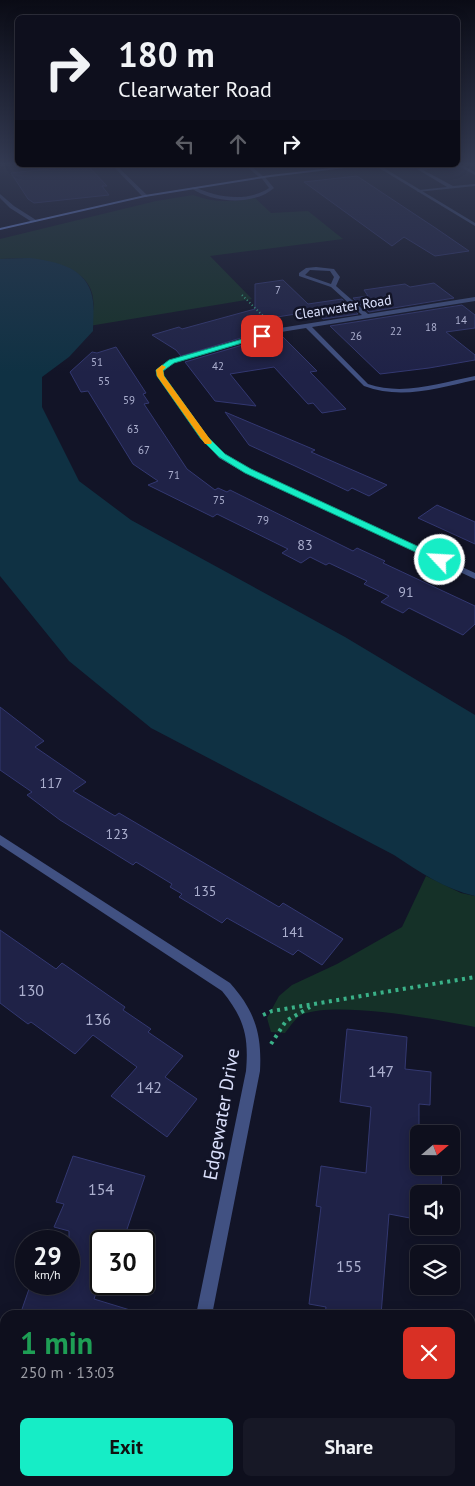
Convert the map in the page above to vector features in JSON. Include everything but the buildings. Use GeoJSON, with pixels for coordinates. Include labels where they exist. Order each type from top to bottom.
{"type":"FeatureCollection","features":[{"type":"Feature","properties":{"kind":"street"},"geometry":{"type":"LineString","coordinates":[[333,286],[336,277],[332,270],[315,268],[305,270],[302,273],[302,276],[308,279],[333,286],[366,316]]}},
{"type":"Feature","properties":{"kind":"street","name":"Clearwater Road"},"geometry":{"type":"LineString","coordinates":[[475,299],[280,330],[172,362],[159,370],[160,376],[204,438],[222,456],[248,471],[475,576]]}},
{"type":"Feature","properties":{"kind":"street"},"geometry":{"type":"LineString","coordinates":[[307,325],[366,385],[376,390],[401,391],[475,378]]}},
{"type":"Feature","properties":{"kind":"street","name":"Edgewater Drive"},"geometry":{"type":"LineString","coordinates":[[0,839],[226,987],[240,1002],[249,1020],[255,1046],[252,1071],[205,1310]]}},
{"type":"Feature","properties":{"kind":"path"},"geometry":{"type":"LineString","coordinates":[[242,296],[268,321]]}},
{"type":"Feature","properties":{"kind":"path"},"geometry":{"type":"LineString","coordinates":[[249,1020],[272,1011],[475,977]]}},
{"type":"Feature","properties":{"kind":"path"},"geometry":{"type":"LineString","coordinates":[[255,1046],[272,1044],[280,1029],[291,1016],[315,1005]]}},
{"type":"Feature","properties":{"kind":"green space"},"geometry":{"type":"Polygon","coordinates":[[[19,234],[337,234],[343,239],[210,256],[252,299],[89,326],[94,305],[91,289],[82,277],[69,268],[53,263],[35,260],[0,259],[0,239],[19,234]]]}},
{"type":"Feature","properties":{"kind":"green space"},"geometry":{"type":"Polygon","coordinates":[[[426,876],[461,893],[475,896],[475,1027],[388,1013],[339,1009],[319,1010],[300,1015],[285,1033],[271,1032],[267,1018],[279,996],[292,985],[337,964],[402,927],[426,876]]]}},
{"type":"Feature","properties":{"kind":"water"},"geometry":{"type":"Polygon","coordinates":[[[30,258],[66,266],[81,276],[91,292],[93,331],[69,357],[42,377],[42,407],[79,481],[131,520],[345,637],[475,715],[475,896],[453,889],[433,879],[394,855],[151,728],[69,661],[0,576],[0,259],[30,258]]]}},
{"type":"Feature","properties":{"kind":"slow traffic"},"geometry":{"type":"LineString","coordinates":[[162,367],[159,370],[160,376],[208,442]]}},
{"type":"Feature","properties":{"kind":"route"},"geometry":{"type":"LineString","coordinates":[[262,336],[164,365],[159,370],[160,376],[204,438],[222,456],[248,471],[440,560]]}}]}
